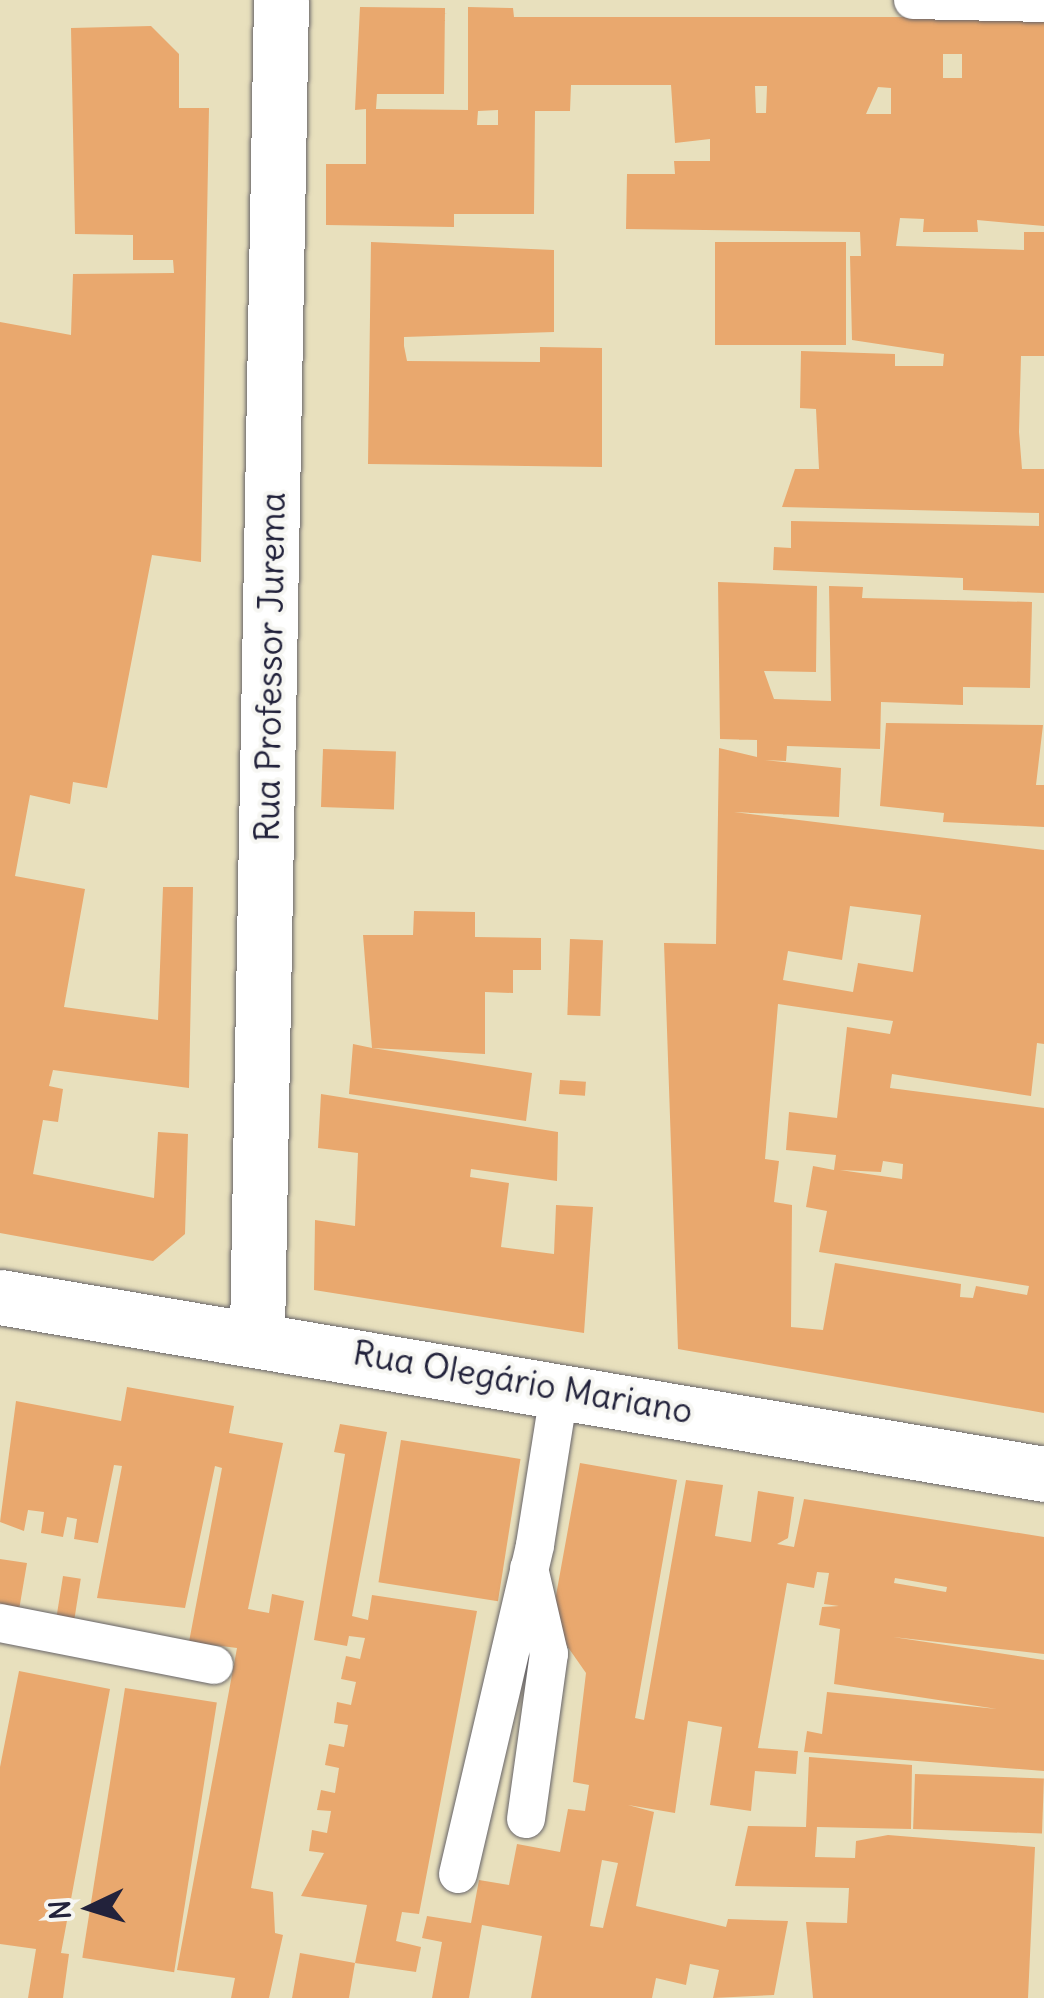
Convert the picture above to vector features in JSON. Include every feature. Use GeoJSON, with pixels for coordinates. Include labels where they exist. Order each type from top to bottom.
{"type":"FeatureCollection","features":[{"type":"Feature","properties":{"kind":"street","name":"Rua Professor Jurema"},"geometry":{"type":"LineString","coordinates":[[256,1334],[281,0]]}},
{"type":"Feature","properties":{"kind":"street","name":"Rua Olegário Mariano"},"geometry":{"type":"LineString","coordinates":[[0,1297],[256,1334],[1044,1474]]}},
{"type":"Feature","properties":{"kind":"lane"},"geometry":{"type":"LineString","coordinates":[[913,0],[1044,2]]}},
{"type":"Feature","properties":{"kind":"lane"},"geometry":{"type":"LineString","coordinates":[[458,1874],[528,1566],[560,1388]]}},
{"type":"Feature","properties":{"kind":"lane"},"geometry":{"type":"LineString","coordinates":[[526,1819],[549,1654],[528,1566]]}},
{"type":"Feature","properties":{"kind":"lane"},"geometry":{"type":"LineString","coordinates":[[0,1623],[214,1665]]}},
{"type":"Feature","properties":{"kind":"building"},"geometry":{"type":"Polygon","coordinates":[[[360,7],[445,8],[444,94],[377,94],[376,109],[468,110],[468,7],[513,8],[514,17],[1044,17],[1044,226],[977,220],[978,232],[923,232],[924,219],[900,218],[896,246],[1024,250],[1024,232],[1044,232],[1044,356],[1021,356],[1019,432],[1022,469],[1044,469],[1044,593],[963,590],[963,578],[773,570],[774,547],[791,548],[791,521],[1039,526],[1039,513],[782,507],[795,469],[819,469],[816,409],[800,408],[801,351],[895,354],[895,366],[943,366],[944,354],[852,340],[850,256],[861,256],[860,232],[626,229],[627,174],[675,174],[674,161],[710,161],[710,139],[675,143],[671,85],[571,85],[570,111],[535,111],[534,214],[454,214],[454,227],[326,225],[326,164],[366,164],[366,109],[355,110],[360,7]],[[943,54],[943,78],[962,78],[962,54],[943,54]],[[755,86],[756,113],[766,113],[767,86],[755,86]],[[878,87],[866,114],[891,114],[891,88],[878,87]],[[498,110],[478,111],[477,125],[498,125],[498,110]]]}},
{"type":"Feature","properties":{"kind":"building"},"geometry":{"type":"Polygon","coordinates":[[[151,26],[179,54],[179,108],[209,108],[201,562],[152,555],[107,788],[73,782],[70,804],[30,795],[15,876],[85,889],[64,1007],[158,1020],[163,887],[193,887],[189,1088],[53,1070],[49,1086],[63,1089],[58,1122],[43,1120],[33,1174],[154,1198],[158,1132],[188,1134],[185,1234],[153,1261],[0,1233],[0,322],[71,335],[73,274],[174,273],[173,260],[133,260],[133,235],[75,234],[71,28],[151,26]]]}},
{"type":"Feature","properties":{"kind":"building"},"geometry":{"type":"Polygon","coordinates":[[[371,242],[554,250],[554,332],[404,337],[407,361],[540,362],[540,347],[602,348],[602,467],[368,464],[371,242]]]}},
{"type":"Feature","properties":{"kind":"building"},"geometry":{"type":"Polygon","coordinates":[[[715,242],[846,242],[846,345],[715,345],[715,242]]]}},
{"type":"Feature","properties":{"kind":"building"},"geometry":{"type":"Polygon","coordinates":[[[718,582],[817,586],[816,672],[764,671],[774,699],[831,701],[829,586],[863,587],[862,598],[1032,602],[1030,688],[963,687],[963,705],[881,702],[880,749],[787,746],[786,761],[764,760],[841,768],[839,817],[734,812],[1044,850],[1044,1044],[1037,1043],[1031,1096],[892,1074],[890,1088],[1044,1108],[1044,1413],[678,1349],[664,943],[716,944],[719,748],[757,757],[757,740],[720,739],[718,582]],[[850,906],[842,960],[788,951],[783,980],[853,992],[858,963],[913,972],[921,915],[850,906]],[[778,1004],[765,1159],[779,1161],[774,1202],[792,1205],[791,1327],[823,1330],[835,1263],[961,1284],[960,1297],[973,1298],[976,1286],[1027,1295],[1029,1286],[819,1252],[827,1211],[806,1207],[813,1166],[834,1170],[836,1155],[786,1150],[789,1112],[837,1118],[847,1027],[890,1034],[893,1021],[778,1004]],[[883,1161],[881,1172],[840,1170],[902,1179],[903,1164],[883,1161]]]}},
{"type":"Feature","properties":{"kind":"building"},"geometry":{"type":"Polygon","coordinates":[[[886,723],[1043,725],[1036,785],[1044,785],[1044,827],[943,822],[944,813],[880,806],[886,723]]]}},
{"type":"Feature","properties":{"kind":"building"},"geometry":{"type":"Polygon","coordinates":[[[323,749],[396,752],[394,810],[321,807],[323,749]]]}},
{"type":"Feature","properties":{"kind":"building"},"geometry":{"type":"Polygon","coordinates":[[[414,911],[475,912],[475,937],[541,938],[541,970],[513,970],[513,993],[485,992],[485,1054],[372,1048],[363,935],[413,935],[414,911]]]}},
{"type":"Feature","properties":{"kind":"building"},"geometry":{"type":"Polygon","coordinates":[[[570,939],[603,940],[600,1016],[567,1015],[570,939]]]}},
{"type":"Feature","properties":{"kind":"building"},"geometry":{"type":"Polygon","coordinates":[[[353,1044],[532,1073],[526,1121],[349,1094],[353,1044]]]}},
{"type":"Feature","properties":{"kind":"building"},"geometry":{"type":"Polygon","coordinates":[[[560,1080],[586,1082],[585,1096],[559,1094],[560,1080]]]}},
{"type":"Feature","properties":{"kind":"building"},"geometry":{"type":"Polygon","coordinates":[[[321,1094],[558,1132],[557,1181],[471,1169],[470,1177],[509,1183],[501,1247],[554,1254],[556,1205],[593,1207],[584,1333],[314,1290],[315,1220],[355,1226],[358,1153],[318,1148],[321,1094]]]}},
{"type":"Feature","properties":{"kind":"building"},"geometry":{"type":"Polygon","coordinates":[[[127,1387],[234,1406],[229,1433],[283,1443],[248,1609],[269,1613],[272,1594],[304,1601],[251,1888],[273,1892],[275,1933],[283,1935],[269,1998],[231,1998],[235,1978],[177,1970],[237,1648],[189,1642],[222,1468],[215,1466],[185,1608],[97,1598],[122,1466],[114,1465],[98,1543],[74,1539],[77,1519],[67,1517],[63,1537],[41,1533],[44,1512],[28,1510],[24,1531],[0,1522],[16,1401],[121,1421],[127,1387]]]}},
{"type":"Feature","properties":{"kind":"building"},"geometry":{"type":"Polygon","coordinates":[[[340,1424],[387,1432],[352,1616],[368,1620],[372,1595],[477,1611],[419,1914],[402,1912],[396,1941],[421,1947],[416,1972],[355,1963],[367,1905],[301,1896],[324,1853],[309,1851],[312,1830],[327,1833],[331,1811],[317,1810],[321,1790],[335,1793],[339,1768],[325,1765],[329,1744],[344,1747],[348,1725],[334,1723],[337,1702],[351,1705],[356,1682],[341,1679],[346,1656],[360,1659],[365,1638],[349,1636],[347,1646],[314,1640],[345,1454],[334,1452],[340,1424]]]}},
{"type":"Feature","properties":{"kind":"building"},"geometry":{"type":"Polygon","coordinates":[[[401,1440],[521,1459],[498,1601],[378,1582],[401,1440]]]}},
{"type":"Feature","properties":{"kind":"building"},"geometry":{"type":"Polygon","coordinates":[[[580,1463],[677,1480],[635,1718],[644,1720],[686,1480],[723,1485],[715,1536],[751,1542],[758,1491],[794,1497],[788,1538],[777,1544],[794,1547],[804,1499],[1044,1537],[1044,1654],[893,1637],[1044,1660],[1044,1771],[804,1752],[807,1731],[822,1734],[827,1692],[997,1709],[834,1684],[840,1629],[819,1625],[822,1607],[839,1606],[824,1604],[829,1573],[817,1572],[814,1588],[787,1583],[758,1748],[798,1751],[796,1774],[755,1771],[751,1811],[710,1805],[722,1727],[688,1721],[675,1813],[628,1805],[654,1812],[636,1906],[726,1927],[728,1919],[788,1921],[774,1995],[713,1998],[719,1970],[690,1964],[686,1985],[656,1978],[652,1998],[531,1998],[542,1936],[482,1925],[469,1998],[432,1998],[442,1942],[422,1938],[427,1916],[471,1923],[479,1880],[509,1885],[517,1844],[560,1852],[568,1809],[585,1811],[589,1785],[573,1782],[586,1673],[551,1623],[580,1463]],[[895,1578],[894,1583],[946,1592],[947,1587],[895,1578]],[[602,1860],[590,1926],[603,1928],[618,1863],[602,1860]]]}},
{"type":"Feature","properties":{"kind":"building"},"geometry":{"type":"Polygon","coordinates":[[[0,1559],[27,1563],[19,1610],[0,1608],[0,1559]]]}},
{"type":"Feature","properties":{"kind":"building"},"geometry":{"type":"Polygon","coordinates":[[[63,1576],[81,1579],[74,1621],[56,1618],[63,1576]]]}},
{"type":"Feature","properties":{"kind":"building"},"geometry":{"type":"Polygon","coordinates":[[[19,1671],[110,1689],[61,1953],[69,1954],[63,1998],[28,1998],[36,1949],[0,1944],[0,1767],[19,1671]]]}},
{"type":"Feature","properties":{"kind":"building"},"geometry":{"type":"Polygon","coordinates":[[[125,1688],[217,1703],[174,1972],[82,1958],[125,1688]]]}},
{"type":"Feature","properties":{"kind":"building"},"geometry":{"type":"Polygon","coordinates":[[[809,1757],[912,1765],[911,1829],[817,1827],[815,1857],[855,1858],[856,1841],[888,1835],[1035,1847],[1028,1998],[813,1998],[806,1922],[847,1923],[849,1888],[735,1886],[748,1826],[806,1827],[809,1757]]]}},
{"type":"Feature","properties":{"kind":"building"},"geometry":{"type":"Polygon","coordinates":[[[915,1774],[1044,1779],[1042,1833],[913,1829],[915,1774]]]}},
{"type":"Feature","properties":{"kind":"building"},"geometry":{"type":"Polygon","coordinates":[[[300,1953],[355,1963],[349,1998],[292,1998],[300,1953]]]}}]}
